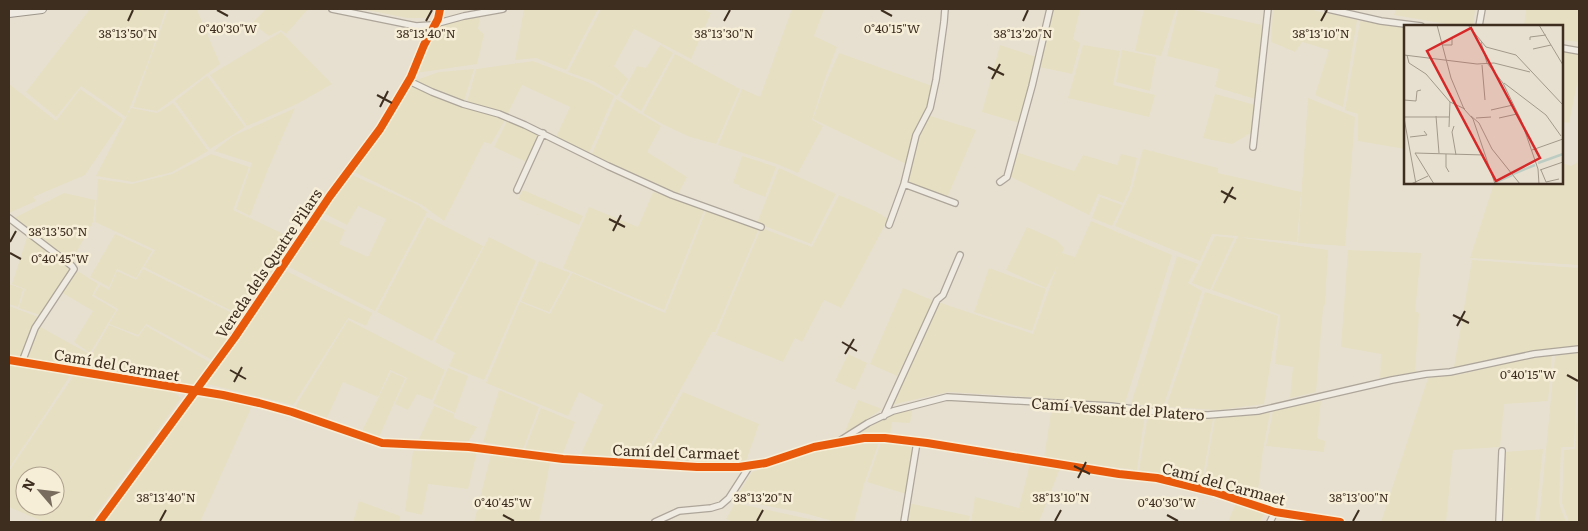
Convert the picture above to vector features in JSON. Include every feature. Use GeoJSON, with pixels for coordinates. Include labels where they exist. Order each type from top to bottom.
{"type":"FeatureCollection","features":[{"type":"Feature","properties":{"kind":"main road"},"geometry":{"type":"LineString","coordinates":[[9,13],[42,9]]}},
{"type":"Feature","properties":{"kind":"street"},"geometry":{"type":"LineString","coordinates":[[332,9],[416,26],[503,9]]}},
{"type":"Feature","properties":{"kind":"street","name":"Vereda dels Quatre Pilars"},"geometry":{"type":"LineString","coordinates":[[100,522],[235,337],[357,158],[380,129],[409,81],[440,9]]}},
{"type":"Feature","properties":{"kind":"street"},"geometry":{"type":"LineString","coordinates":[[889,225],[904,184],[916,135],[930,108],[936,80],[944,9]]}},
{"type":"Feature","properties":{"kind":"street"},"geometry":{"type":"LineString","coordinates":[[1000,182],[1007,177],[1032,86],[1050,9]]}},
{"type":"Feature","properties":{"kind":"street"},"geometry":{"type":"LineString","coordinates":[[1253,147],[1268,9]]}},
{"type":"Feature","properties":{"kind":"street"},"geometry":{"type":"LineString","coordinates":[[1328,9],[1381,21],[1413,25]]}},
{"type":"Feature","properties":{"kind":"street"},"geometry":{"type":"LineString","coordinates":[[1479,25],[1482,9]]}},
{"type":"Feature","properties":{"kind":"street"},"geometry":{"type":"LineString","coordinates":[[1563,48],[1579,51]]}},
{"type":"Feature","properties":{"kind":"street"},"geometry":{"type":"LineString","coordinates":[[409,81],[432,92],[463,104],[499,114],[543,133],[608,166],[672,195],[761,227]]}},
{"type":"Feature","properties":{"kind":"street"},"geometry":{"type":"LineString","coordinates":[[517,190],[543,133]]}},
{"type":"Feature","properties":{"kind":"street"},"geometry":{"type":"LineString","coordinates":[[904,184],[956,204]]}},
{"type":"Feature","properties":{"kind":"street"},"geometry":{"type":"LineString","coordinates":[[9,218],[74,269],[35,328],[22,362]]}},
{"type":"Feature","properties":{"kind":"street"},"geometry":{"type":"LineString","coordinates":[[884,416],[937,300],[943,295],[960,255]]}},
{"type":"Feature","properties":{"kind":"street","name":"Camí Vessant del Platero"},"geometry":{"type":"LineString","coordinates":[[840,442],[868,423],[893,411],[947,397],[1112,406],[1172,414],[1208,416],[1258,411],[1392,380],[1450,372],[1534,354],[1579,349]]}},
{"type":"Feature","properties":{"kind":"street","name":"Camí del Carmaet"},"geometry":{"type":"LineString","coordinates":[[9,360],[223,395],[268,405],[382,443],[428,447],[469,447],[563,459],[697,467],[749,466],[766,463],[814,447],[864,438],[917,442],[1119,474],[1157,478],[1214,492],[1275,512],[1340,522]]}},
{"type":"Feature","properties":{"kind":"street"},"geometry":{"type":"LineString","coordinates":[[904,522],[917,442]]}},
{"type":"Feature","properties":{"kind":"street"},"geometry":{"type":"LineString","coordinates":[[1498,522],[1502,451]]}},
{"type":"Feature","properties":{"kind":"street"},"geometry":{"type":"LineString","coordinates":[[655,522],[679,511],[711,508],[721,505],[729,498],[749,466]]}},
{"type":"Feature","properties":{"kind":"street"},"geometry":{"type":"LineString","coordinates":[[1270,522],[1275,512]]}},
{"type":"Feature","properties":{"kind":"shaded area"},"geometry":{"type":"Polygon","coordinates":[[[90,9],[166,9],[148,62],[126,117],[81,86],[56,117],[26,92],[90,9]]]}},
{"type":"Feature","properties":{"kind":"shaded area"},"geometry":{"type":"Polygon","coordinates":[[[168,9],[197,10],[220,64],[157,111],[133,107],[168,9]]]}},
{"type":"Feature","properties":{"kind":"shaded area"},"geometry":{"type":"Polygon","coordinates":[[[266,9],[308,9],[286,34],[281,30],[269,36],[252,23],[266,9]]]}},
{"type":"Feature","properties":{"kind":"shaded area"},"geometry":{"type":"Polygon","coordinates":[[[362,9],[431,9],[427,18],[407,18],[362,9]]]}},
{"type":"Feature","properties":{"kind":"shaded area"},"geometry":{"type":"Polygon","coordinates":[[[524,9],[598,9],[566,70],[536,58],[515,60],[524,9]]]}},
{"type":"Feature","properties":{"kind":"shaded area"},"geometry":{"type":"Polygon","coordinates":[[[601,9],[705,9],[711,13],[691,59],[634,29],[614,66],[628,79],[617,96],[593,81],[568,72],[601,9]]]}},
{"type":"Feature","properties":{"kind":"shaded area"},"geometry":{"type":"Polygon","coordinates":[[[792,9],[824,9],[814,36],[837,47],[812,120],[823,126],[798,173],[777,164],[718,145],[742,89],[760,97],[792,9]]]}},
{"type":"Feature","properties":{"kind":"shaded area"},"geometry":{"type":"Polygon","coordinates":[[[1052,9],[1080,9],[1073,39],[1080,43],[1072,74],[1039,67],[1052,9]]]}},
{"type":"Feature","properties":{"kind":"shaded area"},"geometry":{"type":"Polygon","coordinates":[[[1144,9],[1176,9],[1161,56],[1135,51],[1144,9]]]}},
{"type":"Feature","properties":{"kind":"shaded area"},"geometry":{"type":"Polygon","coordinates":[[[1178,9],[1189,9],[1262,25],[1255,99],[1215,87],[1219,69],[1167,56],[1178,9]]]}},
{"type":"Feature","properties":{"kind":"shaded area"},"geometry":{"type":"Polygon","coordinates":[[[1273,9],[1308,9],[1357,20],[1343,107],[1315,95],[1329,50],[1302,42],[1295,52],[1271,42],[1273,9]]]}},
{"type":"Feature","properties":{"kind":"shaded area"},"geometry":{"type":"Polygon","coordinates":[[[1396,9],[1475,9],[1473,25],[1452,25],[1394,15],[1396,9]]]}},
{"type":"Feature","properties":{"kind":"shaded area"},"geometry":{"type":"Polygon","coordinates":[[[1526,9],[1579,9],[1579,42],[1563,40],[1563,25],[1524,25],[1526,9]]]}},
{"type":"Feature","properties":{"kind":"shaded area"},"geometry":{"type":"Polygon","coordinates":[[[480,16],[478,29],[484,34],[477,64],[416,73],[436,26],[480,16]]]}},
{"type":"Feature","properties":{"kind":"shaded area"},"geometry":{"type":"Polygon","coordinates":[[[1360,21],[1404,28],[1404,149],[1358,141],[1358,114],[1345,110],[1360,21]]]}},
{"type":"Feature","properties":{"kind":"shaded area"},"geometry":{"type":"Polygon","coordinates":[[[281,32],[332,84],[297,104],[247,126],[210,75],[281,32]]]}},
{"type":"Feature","properties":{"kind":"shaded area"},"geometry":{"type":"Polygon","coordinates":[[[660,45],[673,53],[641,111],[620,97],[637,66],[646,68],[660,45]]]}},
{"type":"Feature","properties":{"kind":"shaded area"},"geometry":{"type":"Polygon","coordinates":[[[1000,45],[1036,57],[1019,123],[982,112],[1000,45]]]}},
{"type":"Feature","properties":{"kind":"shaded area"},"geometry":{"type":"Polygon","coordinates":[[[1083,45],[1120,51],[1113,85],[1155,95],[1149,117],[1068,98],[1083,45]]]}},
{"type":"Feature","properties":{"kind":"shaded area"},"geometry":{"type":"Polygon","coordinates":[[[1122,50],[1156,57],[1150,91],[1116,82],[1122,50]]]}},
{"type":"Feature","properties":{"kind":"shaded area"},"geometry":{"type":"Polygon","coordinates":[[[1563,51],[1579,54],[1579,75],[1569,123],[1563,122],[1563,51]]]}},
{"type":"Feature","properties":{"kind":"shaded area"},"geometry":{"type":"Polygon","coordinates":[[[839,53],[932,86],[925,112],[916,126],[906,164],[813,119],[839,53]]]}},
{"type":"Feature","properties":{"kind":"shaded area"},"geometry":{"type":"Polygon","coordinates":[[[675,54],[740,89],[716,144],[690,137],[643,113],[675,54]]]}},
{"type":"Feature","properties":{"kind":"shaded area"},"geometry":{"type":"Polygon","coordinates":[[[533,61],[590,83],[614,96],[588,155],[556,137],[570,107],[522,85],[507,115],[467,102],[476,69],[533,61]]]}},
{"type":"Feature","properties":{"kind":"shaded area"},"geometry":{"type":"Polygon","coordinates":[[[474,69],[464,101],[443,95],[416,80],[439,72],[474,69]]]}},
{"type":"Feature","properties":{"kind":"shaded area"},"geometry":{"type":"Polygon","coordinates":[[[207,76],[245,127],[210,149],[175,101],[207,76]]]}},
{"type":"Feature","properties":{"kind":"shaded area"},"geometry":{"type":"Polygon","coordinates":[[[9,84],[56,121],[80,89],[123,119],[85,175],[33,197],[36,201],[9,213],[9,84]]]}},
{"type":"Feature","properties":{"kind":"shaded area"},"geometry":{"type":"Polygon","coordinates":[[[412,86],[459,105],[505,120],[491,144],[484,142],[444,221],[422,205],[354,172],[412,86]]]}},
{"type":"Feature","properties":{"kind":"shaded area"},"geometry":{"type":"Polygon","coordinates":[[[1215,94],[1255,105],[1251,133],[1232,144],[1203,138],[1215,94]]]}},
{"type":"Feature","properties":{"kind":"shaded area"},"geometry":{"type":"Polygon","coordinates":[[[1308,98],[1355,117],[1345,246],[1298,243],[1308,98]]]}},
{"type":"Feature","properties":{"kind":"shaded area"},"geometry":{"type":"Polygon","coordinates":[[[616,99],[661,126],[647,152],[687,177],[677,196],[591,156],[616,99]]]}},
{"type":"Feature","properties":{"kind":"shaded area"},"geometry":{"type":"Polygon","coordinates":[[[173,103],[208,151],[172,172],[133,182],[96,176],[131,108],[157,113],[173,103]]]}},
{"type":"Feature","properties":{"kind":"shaded area"},"geometry":{"type":"Polygon","coordinates":[[[295,108],[250,216],[236,209],[252,163],[214,151],[233,136],[295,108]]]}},
{"type":"Feature","properties":{"kind":"shaded area"},"geometry":{"type":"Polygon","coordinates":[[[930,116],[976,130],[947,198],[908,182],[919,136],[930,116]]]}},
{"type":"Feature","properties":{"kind":"shaded area"},"geometry":{"type":"Polygon","coordinates":[[[507,121],[538,134],[526,162],[494,147],[507,121]]]}},
{"type":"Feature","properties":{"kind":"shaded area"},"geometry":{"type":"Polygon","coordinates":[[[1143,149],[1218,168],[1218,173],[1301,192],[1297,242],[1238,237],[1328,250],[1325,304],[1323,308],[1316,392],[1290,398],[1293,367],[1275,364],[1280,315],[1212,290],[1238,236],[1212,234],[1200,261],[1115,226],[1132,189],[1143,149]]]}},
{"type":"Feature","properties":{"kind":"shaded area"},"geometry":{"type":"Polygon","coordinates":[[[1016,152],[1074,171],[1083,155],[1117,165],[1121,154],[1137,158],[1130,188],[1123,203],[1098,194],[1089,215],[1009,176],[1016,152]]]}},
{"type":"Feature","properties":{"kind":"shaded area"},"geometry":{"type":"Polygon","coordinates":[[[211,154],[249,167],[233,210],[294,239],[242,316],[144,267],[155,250],[95,222],[98,179],[132,184],[172,174],[211,154]]]}},
{"type":"Feature","properties":{"kind":"shaded area"},"geometry":{"type":"Polygon","coordinates":[[[742,156],[776,167],[765,197],[733,183],[742,156]]]}},
{"type":"Feature","properties":{"kind":"shaded area"},"geometry":{"type":"Polygon","coordinates":[[[1563,163],[1571,166],[1579,163],[1579,265],[1470,258],[1494,184],[1563,184],[1563,163]]]}},
{"type":"Feature","properties":{"kind":"shaded area"},"geometry":{"type":"Polygon","coordinates":[[[779,168],[836,194],[811,244],[757,223],[779,168]]]}},
{"type":"Feature","properties":{"kind":"shaded area"},"geometry":{"type":"Polygon","coordinates":[[[350,174],[418,205],[427,212],[375,311],[287,266],[319,218],[345,230],[339,244],[368,257],[386,219],[358,206],[347,225],[323,213],[350,174]]]}},
{"type":"Feature","properties":{"kind":"shaded area"},"geometry":{"type":"Polygon","coordinates":[[[523,190],[583,216],[579,225],[518,199],[523,190]]]}},
{"type":"Feature","properties":{"kind":"shaded area"},"geometry":{"type":"Polygon","coordinates":[[[653,192],[705,208],[664,310],[563,268],[589,207],[638,227],[653,192]]]}},
{"type":"Feature","properties":{"kind":"shaded area"},"geometry":{"type":"Polygon","coordinates":[[[64,193],[95,200],[93,222],[71,262],[14,218],[64,193]]]}},
{"type":"Feature","properties":{"kind":"shaded area"},"geometry":{"type":"Polygon","coordinates":[[[839,195],[888,219],[841,308],[824,300],[802,342],[795,338],[783,362],[716,335],[761,228],[812,247],[839,195]]]}},
{"type":"Feature","properties":{"kind":"shaded area"},"geometry":{"type":"Polygon","coordinates":[[[1100,197],[1122,205],[1112,226],[1092,218],[1100,197]]]}},
{"type":"Feature","properties":{"kind":"shaded area"},"geometry":{"type":"Polygon","coordinates":[[[706,211],[759,228],[715,332],[712,332],[643,458],[581,454],[603,405],[579,392],[568,416],[486,383],[520,302],[550,314],[572,273],[665,313],[706,211]]]}},
{"type":"Feature","properties":{"kind":"shaded area"},"geometry":{"type":"Polygon","coordinates":[[[427,217],[483,246],[432,341],[377,312],[427,217]]]}},
{"type":"Feature","properties":{"kind":"shaded area"},"geometry":{"type":"Polygon","coordinates":[[[1091,221],[1172,255],[1125,403],[948,392],[891,405],[938,302],[1033,334],[1057,267],[1046,288],[1006,270],[1027,227],[1056,240],[1064,248],[1062,253],[1075,257],[1091,221]]]}},
{"type":"Feature","properties":{"kind":"shaded area"},"geometry":{"type":"Polygon","coordinates":[[[28,234],[71,267],[71,272],[40,315],[19,308],[25,289],[12,284],[28,234]]]}},
{"type":"Feature","properties":{"kind":"shaded area"},"geometry":{"type":"Polygon","coordinates":[[[115,234],[152,251],[136,278],[117,269],[109,287],[90,277],[115,234]]]}},
{"type":"Feature","properties":{"kind":"shaded area"},"geometry":{"type":"Polygon","coordinates":[[[1215,236],[1234,238],[1210,290],[1192,283],[1215,236]]]}},
{"type":"Feature","properties":{"kind":"shaded area"},"geometry":{"type":"Polygon","coordinates":[[[489,237],[536,261],[484,380],[449,366],[455,353],[435,342],[489,237]]]}},
{"type":"Feature","properties":{"kind":"shaded area"},"geometry":{"type":"Polygon","coordinates":[[[1348,250],[1421,253],[1415,311],[1419,313],[1415,372],[1380,378],[1381,354],[1341,347],[1348,250]]]}},
{"type":"Feature","properties":{"kind":"shaded area"},"geometry":{"type":"Polygon","coordinates":[[[1177,256],[1198,264],[1188,283],[1202,291],[1163,407],[1131,404],[1177,256]]]}},
{"type":"Feature","properties":{"kind":"shaded area"},"geometry":{"type":"Polygon","coordinates":[[[1472,260],[1579,268],[1579,345],[1519,353],[1454,367],[1472,260]]]}},
{"type":"Feature","properties":{"kind":"shaded area"},"geometry":{"type":"Polygon","coordinates":[[[539,261],[570,273],[549,312],[521,301],[539,261]]]}},
{"type":"Feature","properties":{"kind":"shaded area"},"geometry":{"type":"Polygon","coordinates":[[[989,268],[1046,289],[1032,331],[974,312],[989,268]]]}},
{"type":"Feature","properties":{"kind":"shaded area"},"geometry":{"type":"Polygon","coordinates":[[[143,269],[242,318],[230,338],[212,360],[146,324],[138,335],[109,324],[118,309],[94,295],[100,285],[109,290],[117,271],[136,280],[143,269]]]}},
{"type":"Feature","properties":{"kind":"shaded area"},"geometry":{"type":"Polygon","coordinates":[[[76,270],[98,284],[92,296],[116,310],[90,353],[74,342],[93,311],[61,292],[76,270]]]}},
{"type":"Feature","properties":{"kind":"shaded area"},"geometry":{"type":"Polygon","coordinates":[[[286,271],[372,313],[366,326],[348,318],[293,405],[207,384],[286,271]]]}},
{"type":"Feature","properties":{"kind":"shaded area"},"geometry":{"type":"Polygon","coordinates":[[[9,284],[23,289],[18,307],[9,304],[9,284]]]}},
{"type":"Feature","properties":{"kind":"shaded area"},"geometry":{"type":"Polygon","coordinates":[[[903,288],[934,301],[897,376],[870,364],[903,288]]]}},
{"type":"Feature","properties":{"kind":"shaded area"},"geometry":{"type":"Polygon","coordinates":[[[1205,292],[1278,316],[1264,404],[1218,410],[1166,407],[1205,292]]]}},
{"type":"Feature","properties":{"kind":"shaded area"},"geometry":{"type":"Polygon","coordinates":[[[9,306],[38,317],[35,324],[91,355],[109,325],[138,337],[146,326],[211,363],[195,384],[185,385],[115,372],[117,366],[98,358],[115,367],[112,373],[9,355],[9,306]]]}},
{"type":"Feature","properties":{"kind":"shaded area"},"geometry":{"type":"Polygon","coordinates":[[[348,320],[445,370],[432,400],[417,394],[408,410],[395,404],[407,378],[390,370],[378,397],[343,382],[327,418],[295,407],[348,320]]]}},
{"type":"Feature","properties":{"kind":"shaded area"},"geometry":{"type":"Polygon","coordinates":[[[1578,353],[1574,447],[1561,447],[1559,504],[1566,522],[1539,522],[1555,356],[1578,353]]]}},
{"type":"Feature","properties":{"kind":"shaded area"},"geometry":{"type":"Polygon","coordinates":[[[848,354],[867,363],[855,390],[835,381],[848,354]]]}},
{"type":"Feature","properties":{"kind":"shaded area"},"geometry":{"type":"Polygon","coordinates":[[[1552,355],[1548,401],[1504,404],[1500,447],[1453,450],[1446,522],[1381,522],[1428,378],[1458,375],[1552,355]]]}},
{"type":"Feature","properties":{"kind":"shaded area"},"geometry":{"type":"Polygon","coordinates":[[[9,364],[71,374],[9,468],[9,364]]]}},
{"type":"Feature","properties":{"kind":"shaded area"},"geometry":{"type":"Polygon","coordinates":[[[448,368],[468,376],[455,413],[433,403],[448,368]]]}},
{"type":"Feature","properties":{"kind":"shaded area"},"geometry":{"type":"Polygon","coordinates":[[[391,372],[405,378],[379,437],[362,431],[391,372]]]}},
{"type":"Feature","properties":{"kind":"shaded area"},"geometry":{"type":"Polygon","coordinates":[[[74,375],[173,392],[181,398],[90,522],[44,522],[30,516],[65,516],[65,466],[15,466],[15,510],[9,507],[9,471],[74,375]]]}},
{"type":"Feature","properties":{"kind":"shaded area"},"geometry":{"type":"Polygon","coordinates":[[[1579,377],[1579,522],[1569,522],[1562,503],[1564,450],[1575,449],[1579,377]]]}},
{"type":"Feature","properties":{"kind":"shaded area"},"geometry":{"type":"Polygon","coordinates":[[[499,390],[539,407],[523,449],[483,442],[499,390]]]}},
{"type":"Feature","properties":{"kind":"shaded area"},"geometry":{"type":"Polygon","coordinates":[[[683,392],[759,424],[746,461],[718,464],[646,457],[683,392]]]}},
{"type":"Feature","properties":{"kind":"shaded area"},"geometry":{"type":"Polygon","coordinates":[[[197,397],[226,400],[252,406],[200,522],[105,522],[197,397]]]}},
{"type":"Feature","properties":{"kind":"shaded area"},"geometry":{"type":"Polygon","coordinates":[[[858,400],[882,409],[844,434],[858,400]]]}},
{"type":"Feature","properties":{"kind":"shaded area"},"geometry":{"type":"Polygon","coordinates":[[[1321,401],[1317,438],[1325,441],[1324,452],[1266,446],[1273,411],[1321,401]]]}},
{"type":"Feature","properties":{"kind":"shaded area"},"geometry":{"type":"Polygon","coordinates":[[[434,406],[454,414],[454,418],[477,427],[468,442],[418,441],[434,406]]]}},
{"type":"Feature","properties":{"kind":"shaded area"},"geometry":{"type":"Polygon","coordinates":[[[1052,406],[1145,413],[1137,470],[1044,458],[1052,406]]]}},
{"type":"Feature","properties":{"kind":"shaded area"},"geometry":{"type":"Polygon","coordinates":[[[541,408],[575,422],[563,453],[525,449],[541,408]]]}},
{"type":"Feature","properties":{"kind":"shaded area"},"geometry":{"type":"Polygon","coordinates":[[[912,410],[910,423],[892,422],[890,435],[854,435],[894,414],[912,410]]]}},
{"type":"Feature","properties":{"kind":"shaded area"},"geometry":{"type":"Polygon","coordinates":[[[1270,412],[1257,499],[1204,482],[1215,418],[1257,415],[1270,412]]]}},
{"type":"Feature","properties":{"kind":"shaded area"},"geometry":{"type":"Polygon","coordinates":[[[1148,413],[1191,420],[1213,419],[1202,481],[1139,470],[1148,413]]]}},
{"type":"Feature","properties":{"kind":"shaded area"},"geometry":{"type":"Polygon","coordinates":[[[879,442],[864,484],[854,522],[836,522],[735,499],[752,472],[833,446],[879,442]]]}},
{"type":"Feature","properties":{"kind":"shaded area"},"geometry":{"type":"Polygon","coordinates":[[[881,442],[915,445],[906,494],[867,482],[881,442]]]}},
{"type":"Feature","properties":{"kind":"shaded area"},"geometry":{"type":"Polygon","coordinates":[[[1543,449],[1535,522],[1500,522],[1504,452],[1543,449]]]}},
{"type":"Feature","properties":{"kind":"shaded area"},"geometry":{"type":"Polygon","coordinates":[[[413,451],[477,452],[468,489],[428,484],[422,515],[405,511],[413,451]]]}},
{"type":"Feature","properties":{"kind":"shaded area"},"geometry":{"type":"Polygon","coordinates":[[[491,454],[550,462],[539,522],[474,522],[491,454]]]}},
{"type":"Feature","properties":{"kind":"shaded area"},"geometry":{"type":"Polygon","coordinates":[[[1030,463],[1060,468],[1039,522],[971,522],[975,497],[1019,508],[1030,463]]]}},
{"type":"Feature","properties":{"kind":"shaded area"},"geometry":{"type":"Polygon","coordinates":[[[359,501],[400,516],[400,522],[353,522],[359,501]]]}},
{"type":"Feature","properties":{"kind":"shaded area"},"geometry":{"type":"Polygon","coordinates":[[[735,503],[823,522],[732,522],[726,519],[735,503]]]}},
{"type":"Feature","properties":{"kind":"shaded area"},"geometry":{"type":"Polygon","coordinates":[[[908,503],[970,516],[968,522],[907,522],[908,503]]]}},
{"type":"Feature","properties":{"kind":"shaded area"},"geometry":{"type":"Polygon","coordinates":[[[1236,503],[1264,514],[1260,522],[1228,522],[1236,503]]]}},
{"type":"Feature","properties":{"kind":"cycle path"},"geometry":{"type":"LineString","coordinates":[[99,522],[235,337],[330,196],[380,129],[411,77],[424,45],[438,19],[440,9]]}},
{"type":"Feature","properties":{"kind":"cycle path"},"geometry":{"type":"LineString","coordinates":[[9,360],[223,395],[259,403],[292,412],[382,443],[469,447],[563,459],[697,467],[739,467],[766,463],[814,447],[864,438],[885,438],[1119,474],[1157,478],[1214,492],[1275,512],[1340,522]]}}]}
